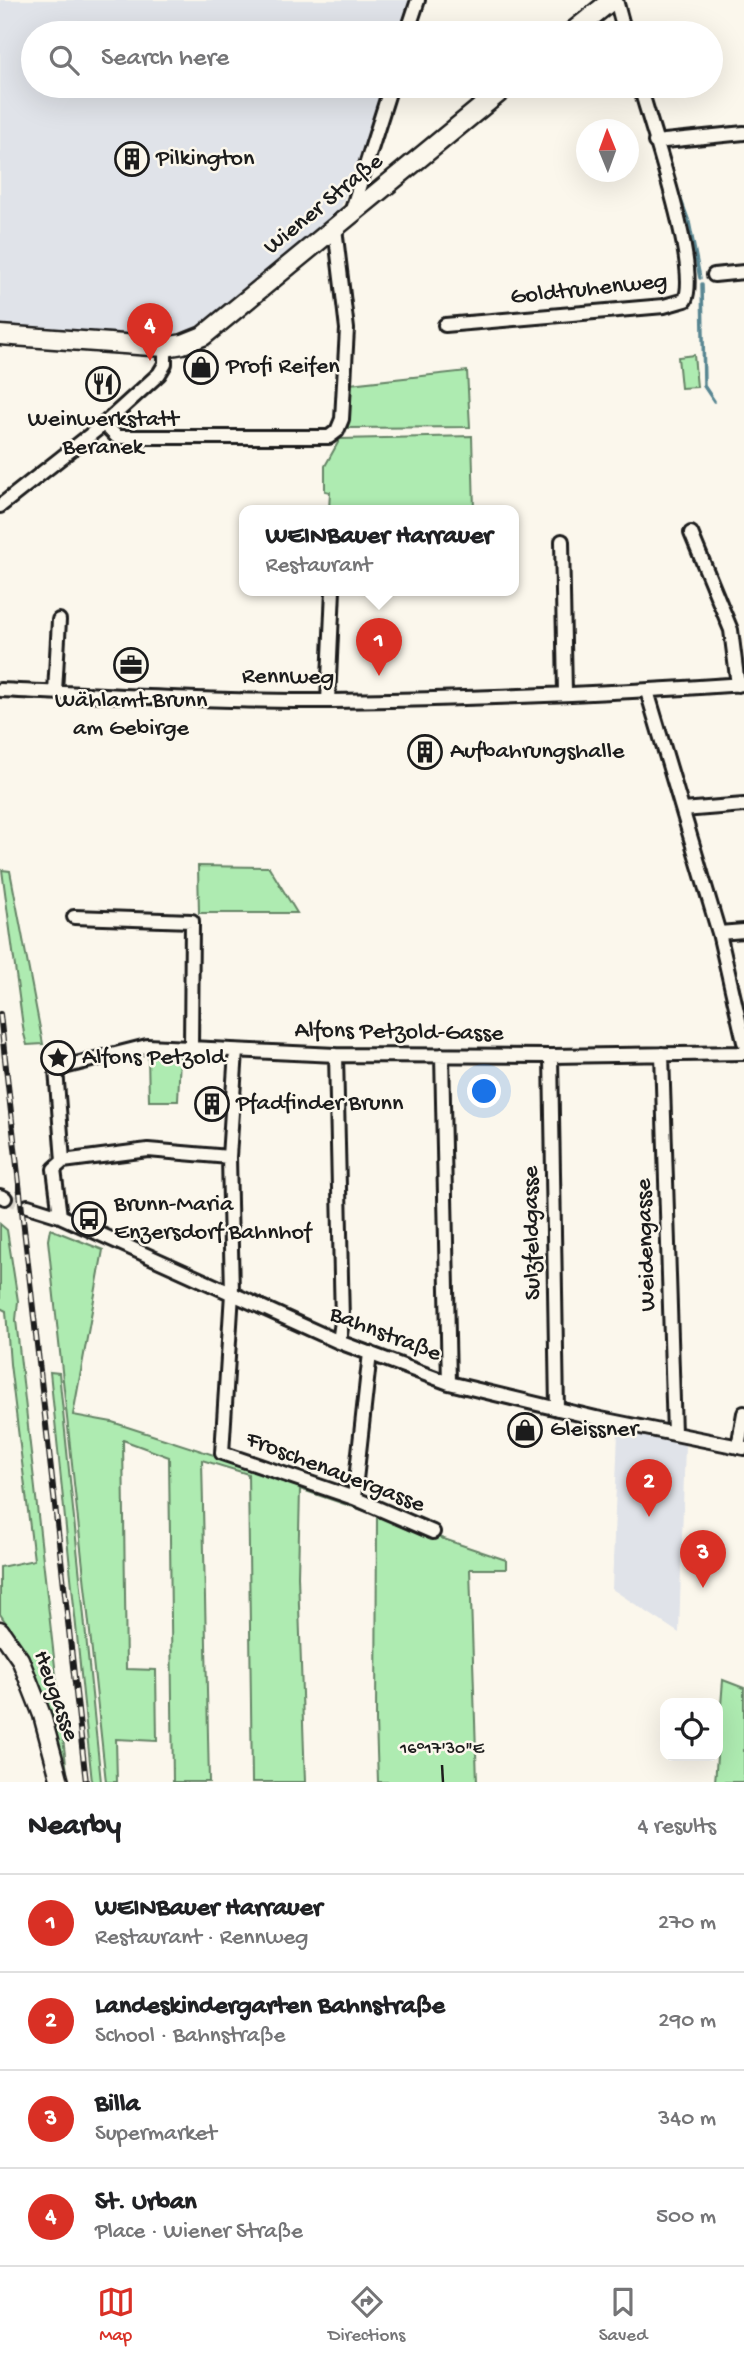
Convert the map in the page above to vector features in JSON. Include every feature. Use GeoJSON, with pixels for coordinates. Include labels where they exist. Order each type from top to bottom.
{"type":"FeatureCollection","features":[{"type":"Feature","properties":{"kind":"main road"},"geometry":{"type":"LineString","coordinates":[[587,21],[614,0]]}},
{"type":"Feature","properties":{"kind":"main road","name":"Wiener Straße"},"geometry":{"type":"LineString","coordinates":[[0,335],[164,347],[183,344],[203,336],[492,98]]}},
{"type":"Feature","properties":{"kind":"street"},"geometry":{"type":"LineString","coordinates":[[411,21],[418,0]]}},
{"type":"Feature","properties":{"kind":"street"},"geometry":{"type":"LineString","coordinates":[[614,0],[621,21]]}},
{"type":"Feature","properties":{"kind":"street"},"geometry":{"type":"LineString","coordinates":[[349,216],[387,98]]}},
{"type":"Feature","properties":{"kind":"street","name":"Goldtruhenweg"},"geometry":{"type":"LineString","coordinates":[[445,325],[664,306],[685,300],[689,291],[688,264],[671,191],[643,98]]}},
{"type":"Feature","properties":{"kind":"street"},"geometry":{"type":"LineString","coordinates":[[655,142],[744,132]]}},
{"type":"Feature","properties":{"kind":"street"},"geometry":{"type":"LineString","coordinates":[[104,424],[117,437],[329,437],[337,430],[342,419],[347,332],[335,228]]}},
{"type":"Feature","properties":{"kind":"street"},"geometry":{"type":"LineString","coordinates":[[714,275],[744,272]]}},
{"type":"Feature","properties":{"kind":"street"},"geometry":{"type":"LineString","coordinates":[[0,506],[104,424],[159,374],[164,364],[164,347]]}},
{"type":"Feature","properties":{"kind":"street"},"geometry":{"type":"LineString","coordinates":[[691,533],[731,631],[741,685]]}},
{"type":"Feature","properties":{"kind":"street"},"geometry":{"type":"LineString","coordinates":[[562,541],[565,693]]}},
{"type":"Feature","properties":{"kind":"street"},"geometry":{"type":"LineString","coordinates":[[328,701],[332,596]]}},
{"type":"Feature","properties":{"kind":"street"},"geometry":{"type":"LineString","coordinates":[[55,692],[59,620]]}},
{"type":"Feature","properties":{"kind":"street","name":"Rennweg"},"geometry":{"type":"LineString","coordinates":[[0,690],[328,701],[647,691],[741,685]]}},
{"type":"Feature","properties":{"kind":"street"},"geometry":{"type":"LineString","coordinates":[[647,691],[719,933],[744,1042]]}},
{"type":"Feature","properties":{"kind":"street"},"geometry":{"type":"LineString","coordinates":[[683,810],[744,805]]}},
{"type":"Feature","properties":{"kind":"street"},"geometry":{"type":"LineString","coordinates":[[74,917],[192,921],[191,1049]]}},
{"type":"Feature","properties":{"kind":"street"},"geometry":{"type":"LineString","coordinates":[[719,933],[744,931]]}},
{"type":"Feature","properties":{"kind":"street","name":"Alfons Petzold-Gasse"},"geometry":{"type":"LineString","coordinates":[[63,1161],[56,1069],[147,1046],[336,1055],[744,1053]]}},
{"type":"Feature","properties":{"kind":"street"},"geometry":{"type":"LineString","coordinates":[[232,1293],[229,1157],[236,1051]]}},
{"type":"Feature","properties":{"kind":"street","name":"Weidengasse"},"geometry":{"type":"LineString","coordinates":[[662,1054],[674,1433]]}},
{"type":"Feature","properties":{"kind":"street"},"geometry":{"type":"LineString","coordinates":[[336,1055],[342,1321],[339,1342]]}},
{"type":"Feature","properties":{"kind":"street"},"geometry":{"type":"LineString","coordinates":[[442,1055],[449,1383]]}},
{"type":"Feature","properties":{"kind":"street","name":"Sulzfeldgasse"},"geometry":{"type":"LineString","coordinates":[[551,1056],[557,1409]]}},
{"type":"Feature","properties":{"kind":"street"},"geometry":{"type":"LineString","coordinates":[[60,1216],[54,1169],[63,1161],[148,1150],[229,1157]]}},
{"type":"Feature","properties":{"kind":"street","name":"Bahnstraße"},"geometry":{"type":"LineString","coordinates":[[28,1206],[60,1216],[339,1342],[449,1383],[741,1448]]}},
{"type":"Feature","properties":{"kind":"street","name":"Froschenauergasse"},"geometry":{"type":"LineString","coordinates":[[232,1293],[222,1453],[354,1498],[433,1532]]}},
{"type":"Feature","properties":{"kind":"street"},"geometry":{"type":"LineString","coordinates":[[354,1498],[369,1353]]}},
{"type":"Feature","properties":{"kind":"street"},"geometry":{"type":"LineString","coordinates":[[741,1448],[744,1413]]}},
{"type":"Feature","properties":{"kind":"street","name":"Heugasse"},"geometry":{"type":"LineString","coordinates":[[0,1630],[20,1659],[42,1715],[60,1782]]}},
{"type":"Feature","properties":{"kind":"shaded area"},"geometry":{"type":"Polygon","coordinates":[[[0,0],[418,0],[410,21],[21,21],[21,98],[382,98],[338,215],[193,329],[156,338],[0,324],[0,0]]]}},
{"type":"Feature","properties":{"kind":"shaded area"},"geometry":{"type":"Polygon","coordinates":[[[618,1431],[685,1445],[679,1633],[612,1589],[618,1431]]]}},
{"type":"Feature","properties":{"kind":"green space"},"geometry":{"type":"Polygon","coordinates":[[[694,355],[697,387],[681,388],[678,357],[694,355]]]}},
{"type":"Feature","properties":{"kind":"green space"},"geometry":{"type":"Polygon","coordinates":[[[467,371],[470,427],[348,428],[350,384],[467,371]]]}},
{"type":"Feature","properties":{"kind":"green space"},"geometry":{"type":"Polygon","coordinates":[[[472,436],[474,505],[329,505],[330,492],[325,491],[325,466],[340,439],[472,436]]]}},
{"type":"Feature","properties":{"kind":"green space"},"geometry":{"type":"Polygon","coordinates":[[[198,866],[269,867],[297,913],[199,913],[198,866]]]}},
{"type":"Feature","properties":{"kind":"green space"},"geometry":{"type":"Polygon","coordinates":[[[2,870],[10,871],[43,1044],[27,1045],[24,1034],[2,870]]]}},
{"type":"Feature","properties":{"kind":"green space"},"geometry":{"type":"Polygon","coordinates":[[[148,1055],[180,1056],[178,1101],[149,1101],[148,1055]]]}},
{"type":"Feature","properties":{"kind":"green space"},"geometry":{"type":"Polygon","coordinates":[[[0,1224],[7,1230],[18,1301],[16,1320],[67,1773],[29,1657],[0,1614],[0,1567],[34,1560],[6,1311],[0,1308],[0,1224]]]}},
{"type":"Feature","properties":{"kind":"green space"},"geometry":{"type":"Polygon","coordinates":[[[50,1229],[103,1250],[73,1415],[112,1422],[356,1501],[435,1536],[506,1560],[506,1569],[470,1569],[477,1782],[378,1782],[377,1515],[300,1489],[298,1576],[305,1782],[252,1782],[248,1474],[202,1460],[209,1782],[173,1782],[169,1457],[123,1440],[126,1669],[156,1670],[157,1741],[116,1739],[117,1782],[106,1782],[48,1240],[50,1229]]]}},
{"type":"Feature","properties":{"kind":"green space"},"geometry":{"type":"Polygon","coordinates":[[[50,1372],[59,1373],[101,1782],[92,1782],[50,1372]]]}},
{"type":"Feature","properties":{"kind":"green space"},"geometry":{"type":"Polygon","coordinates":[[[723,1680],[744,1688],[744,1782],[715,1782],[717,1761],[723,1761],[723,1680]]]}},
{"type":"Feature","properties":{"kind":"waterway"},"geometry":{"type":"LineString","coordinates":[[673,178],[689,222],[700,278]]}},
{"type":"Feature","properties":{"kind":"waterway"},"geometry":{"type":"LineString","coordinates":[[702,284],[704,386],[714,401]]}},
{"type":"Feature","properties":{"kind":"tunnel"},"geometry":{"type":"LineString","coordinates":[[5,1198],[28,1206]]}},
{"type":"Feature","properties":{"kind":"railway"},"geometry":{"type":"LineString","coordinates":[[0,1014],[86,1782]]}},
{"type":"Feature","properties":{"kind":"place","name":"Pilkington"},"geometry":{"type":"Point","coordinates":[132,159]}},
{"type":"Feature","properties":{"kind":"place","name":"St. Urban"},"geometry":{"type":"Point","coordinates":[150,361]}},
{"type":"Feature","properties":{"kind":"place","name":"Profi Reifen"},"geometry":{"type":"Point","coordinates":[201,367]}},
{"type":"Feature","properties":{"kind":"place","name":"Weinwerkstatt Beranek"},"geometry":{"type":"Point","coordinates":[103,384]}},
{"type":"Feature","properties":{"kind":"place","name":"Wählamt Brunn am Gebirge"},"geometry":{"type":"Point","coordinates":[131,665]}},
{"type":"Feature","properties":{"kind":"place","name":"WEINBauer Harrauer"},"geometry":{"type":"Point","coordinates":[379,676]}},
{"type":"Feature","properties":{"kind":"place","name":"Aufbahrungshalle"},"geometry":{"type":"Point","coordinates":[425,752]}},
{"type":"Feature","properties":{"kind":"place","name":"Alfons Petzold"},"geometry":{"type":"Point","coordinates":[58,1058]}},
{"type":"Feature","properties":{"kind":"place","name":"Pfadfinder Brunn"},"geometry":{"type":"Point","coordinates":[212,1104]}},
{"type":"Feature","properties":{"kind":"place","name":"Brunn-Maria Enzersdorf Bahnhof"},"geometry":{"type":"Point","coordinates":[89,1219]}},
{"type":"Feature","properties":{"kind":"place","name":"Gleissner"},"geometry":{"type":"Point","coordinates":[525,1430]}},
{"type":"Feature","properties":{"kind":"place","name":"Landeskindergarten Bahnstraße"},"geometry":{"type":"Point","coordinates":[649,1517]}},
{"type":"Feature","properties":{"kind":"place","name":"Billa"},"geometry":{"type":"Point","coordinates":[703,1588]}}]}
